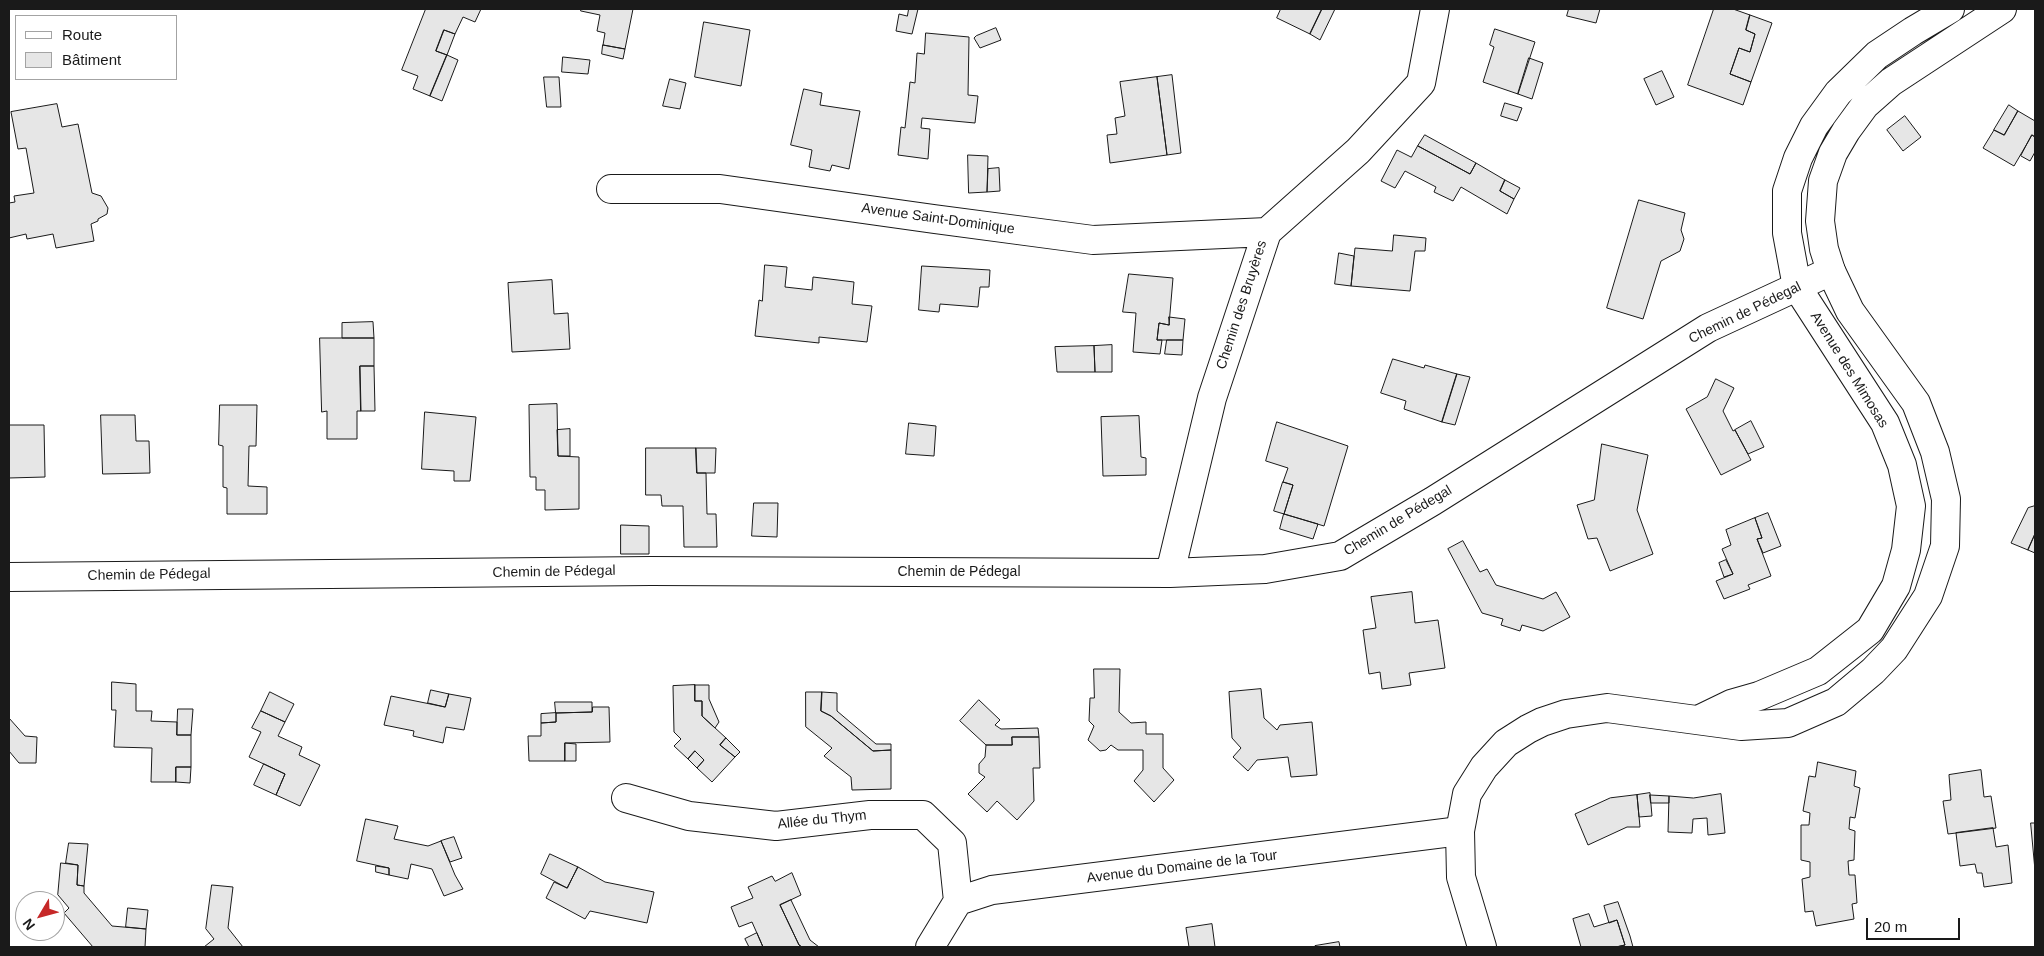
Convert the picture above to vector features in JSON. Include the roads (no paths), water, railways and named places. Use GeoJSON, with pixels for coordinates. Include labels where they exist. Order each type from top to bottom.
{"type":"FeatureCollection","features":[{"type":"Feature","properties":{"kind":"street","name":"Chemin des Bruyères"},"geometry":{"type":"LineString","coordinates":[[1170,574],[1212,398],[1267,232],[1358,151],[1421,83],[1435,9]]}},
{"type":"Feature","properties":{"kind":"street","name":"Avenue des Mimosas"},"geometry":{"type":"LineString","coordinates":[[1700,719],[1731,704],[1759,696],[1818,672],[1870,630],[1896,586],[1906,550],[1911,506],[1902,464],[1885,423],[1797,287],[1787,233],[1787,191],[1798,158],[1814,126],[1838,93],[1877,55],[1950,9]]}},
{"type":"Feature","properties":{"kind":"street"},"geometry":{"type":"LineString","coordinates":[[1482,947],[1461,877],[1460,831],[1467,794],[1484,767],[1506,743],[1528,728],[1566,714],[1607,708],[1741,726],[1788,722],[1836,702],[1873,671],[1894,649],[1928,596],[1945,546],[1946,499],[1935,452],[1916,403],[1850,311],[1831,271],[1824,249],[1820,221],[1824,181],[1833,153],[1865,105],[1891,82],[2002,9]]}},
{"type":"Feature","properties":{"kind":"street","name":"Avenue Saint-Dominique"},"geometry":{"type":"LineString","coordinates":[[611,189],[720,189],[1093,240],[1267,232]]}},
{"type":"Feature","properties":{"kind":"street","name":"Chemin de Pédegal"},"geometry":{"type":"LineString","coordinates":[[9,577],[651,571],[1170,574],[1264,569],[1340,556],[1433,501],[1708,328],[1831,271]]}},
{"type":"Feature","properties":{"kind":"street"},"geometry":{"type":"LineString","coordinates":[[1870,630],[1894,649]]}},
{"type":"Feature","properties":{"kind":"street","name":"Allée du Thym"},"geometry":{"type":"LineString","coordinates":[[626,798],[689,816],[776,826],[870,815],[923,816],[952,843],[958,901]]}},
{"type":"Feature","properties":{"kind":"street","name":"Avenue du Domaine de la Tour"},"geometry":{"type":"LineString","coordinates":[[958,901],[992,890],[1460,831]]}},
{"type":"Feature","properties":{"kind":"street"},"geometry":{"type":"LineString","coordinates":[[930,947],[958,901]]}}]}
